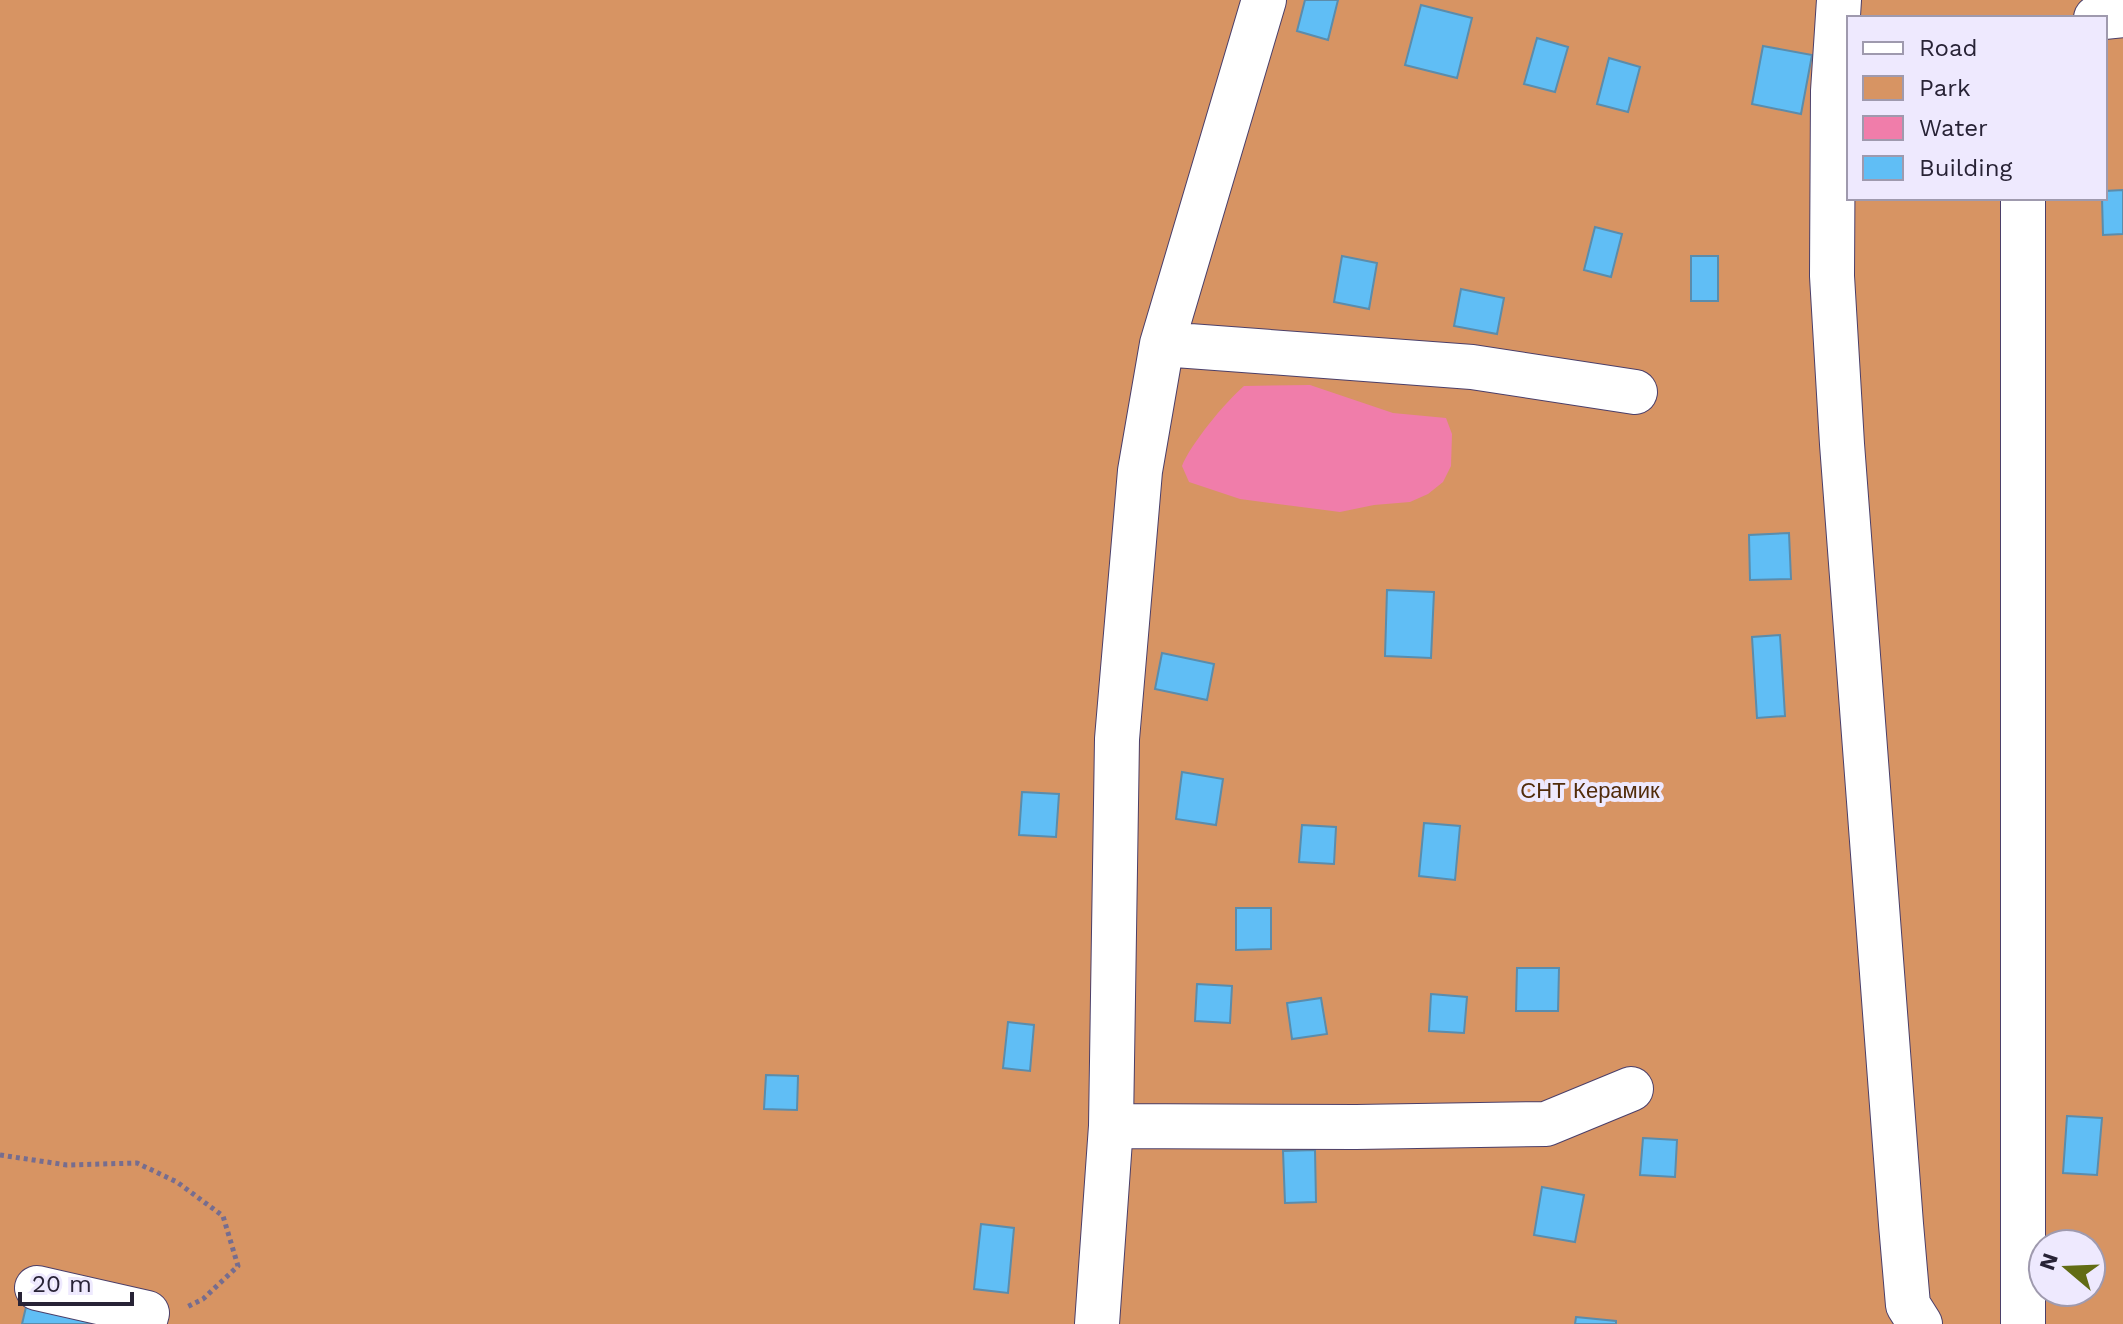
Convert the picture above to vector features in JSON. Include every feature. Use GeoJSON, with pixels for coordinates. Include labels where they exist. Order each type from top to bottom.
{"type":"FeatureCollection","features":[{"type":"Feature","properties":{"kind":"street"},"geometry":{"type":"LineString","coordinates":[[1097,1324],[1111,1126],[1117,739],[1140,471],[1162,344],[1264,0]]}},
{"type":"Feature","properties":{"kind":"street"},"geometry":{"type":"LineString","coordinates":[[1842,19],[1833,91],[1832,276],[1842,444],[1903,1251],[1908,1305],[1920,1324]]}},
{"type":"Feature","properties":{"kind":"street"},"geometry":{"type":"LineString","coordinates":[[2023,200],[2023,1324]]}},
{"type":"Feature","properties":{"kind":"street"},"geometry":{"type":"LineString","coordinates":[[1162,344],[1472,367],[1635,392]]}},
{"type":"Feature","properties":{"kind":"street"},"geometry":{"type":"LineString","coordinates":[[1111,1126],[1546,1124],[1631,1089]]}},
{"type":"Feature","properties":{"kind":"street"},"geometry":{"type":"LineString","coordinates":[[37,1288],[161,1318]]}},
{"type":"Feature","properties":{"kind":"path"},"geometry":{"type":"LineString","coordinates":[[0,1155],[67,1165],[137,1163],[177,1182],[223,1216],[238,1266],[203,1299],[161,1318]]}},
{"type":"Feature","properties":{"kind":"green space","name":"СНТ Керамик"},"geometry":{"type":"Polygon","coordinates":[[[0,0],[2123,0],[2123,1324],[0,1324],[0,0]]]}},
{"type":"Feature","properties":{"kind":"water"},"geometry":{"type":"Polygon","coordinates":[[[1310,385],[1393,413],[1446,418],[1452,434],[1451,466],[1443,482],[1428,494],[1410,502],[1340,512],[1240,499],[1189,482],[1182,466],[1186,457],[1209,424],[1244,386],[1310,385]]]}},
{"type":"Feature","properties":{"kind":"building"},"geometry":{"type":"Polygon","coordinates":[[[1305,0],[1338,0],[1328,40],[1297,31],[1305,0]]]}},
{"type":"Feature","properties":{"kind":"building"},"geometry":{"type":"Polygon","coordinates":[[[1421,5],[1472,18],[1457,78],[1405,65],[1421,5]]]}},
{"type":"Feature","properties":{"kind":"building"},"geometry":{"type":"Polygon","coordinates":[[[1537,38],[1568,47],[1555,92],[1524,84],[1537,38]]]}},
{"type":"Feature","properties":{"kind":"building"},"geometry":{"type":"Polygon","coordinates":[[[1763,46],[1812,55],[1801,114],[1752,104],[1763,46]]]}},
{"type":"Feature","properties":{"kind":"building"},"geometry":{"type":"Polygon","coordinates":[[[1609,58],[1640,67],[1628,112],[1597,104],[1609,58]]]}},
{"type":"Feature","properties":{"kind":"building"},"geometry":{"type":"Polygon","coordinates":[[[2123,190],[2123,234],[2103,235],[2102,200],[2107,200],[2107,191],[2123,190]]]}},
{"type":"Feature","properties":{"kind":"building"},"geometry":{"type":"Polygon","coordinates":[[[1595,227],[1622,234],[1611,277],[1584,270],[1595,227]]]}},
{"type":"Feature","properties":{"kind":"building"},"geometry":{"type":"Polygon","coordinates":[[[1342,256],[1377,263],[1369,309],[1334,302],[1342,256]]]}},
{"type":"Feature","properties":{"kind":"building"},"geometry":{"type":"Polygon","coordinates":[[[1691,256],[1718,256],[1718,301],[1691,301],[1691,256]]]}},
{"type":"Feature","properties":{"kind":"building"},"geometry":{"type":"Polygon","coordinates":[[[1461,289],[1504,298],[1497,334],[1454,326],[1461,289]]]}},
{"type":"Feature","properties":{"kind":"building"},"geometry":{"type":"Polygon","coordinates":[[[1789,533],[1791,579],[1750,580],[1749,535],[1789,533]]]}},
{"type":"Feature","properties":{"kind":"building"},"geometry":{"type":"Polygon","coordinates":[[[1387,590],[1434,592],[1431,658],[1385,656],[1387,590]]]}},
{"type":"Feature","properties":{"kind":"building"},"geometry":{"type":"Polygon","coordinates":[[[1780,635],[1785,716],[1757,718],[1752,637],[1780,635]]]}},
{"type":"Feature","properties":{"kind":"building"},"geometry":{"type":"Polygon","coordinates":[[[1162,653],[1214,664],[1207,700],[1155,689],[1162,653]]]}},
{"type":"Feature","properties":{"kind":"building"},"geometry":{"type":"Polygon","coordinates":[[[1182,772],[1223,779],[1216,825],[1176,819],[1182,772]]]}},
{"type":"Feature","properties":{"kind":"building"},"geometry":{"type":"Polygon","coordinates":[[[1022,792],[1059,794],[1056,837],[1019,835],[1022,792]]]}},
{"type":"Feature","properties":{"kind":"building"},"geometry":{"type":"Polygon","coordinates":[[[1424,823],[1460,826],[1455,880],[1419,876],[1424,823]]]}},
{"type":"Feature","properties":{"kind":"building"},"geometry":{"type":"Polygon","coordinates":[[[1302,825],[1336,827],[1334,864],[1299,862],[1302,825]]]}},
{"type":"Feature","properties":{"kind":"building"},"geometry":{"type":"Polygon","coordinates":[[[1236,908],[1271,908],[1271,949],[1236,950],[1236,908]]]}},
{"type":"Feature","properties":{"kind":"building"},"geometry":{"type":"Polygon","coordinates":[[[1517,968],[1559,968],[1558,1011],[1516,1011],[1517,968]]]}},
{"type":"Feature","properties":{"kind":"building"},"geometry":{"type":"Polygon","coordinates":[[[1197,984],[1232,986],[1230,1023],[1195,1021],[1197,984]]]}},
{"type":"Feature","properties":{"kind":"building"},"geometry":{"type":"Polygon","coordinates":[[[1431,994],[1467,997],[1464,1033],[1429,1031],[1431,994]]]}},
{"type":"Feature","properties":{"kind":"building"},"geometry":{"type":"Polygon","coordinates":[[[1321,998],[1327,1034],[1292,1039],[1287,1003],[1321,998]]]}},
{"type":"Feature","properties":{"kind":"building"},"geometry":{"type":"Polygon","coordinates":[[[1008,1022],[1034,1025],[1030,1071],[1003,1068],[1008,1022]]]}},
{"type":"Feature","properties":{"kind":"building"},"geometry":{"type":"Polygon","coordinates":[[[766,1075],[798,1076],[797,1110],[764,1109],[766,1075]]]}},
{"type":"Feature","properties":{"kind":"building"},"geometry":{"type":"Polygon","coordinates":[[[2067,1116],[2102,1118],[2097,1175],[2063,1173],[2067,1116]]]}},
{"type":"Feature","properties":{"kind":"building"},"geometry":{"type":"Polygon","coordinates":[[[1643,1138],[1677,1140],[1675,1177],[1640,1175],[1643,1138]]]}},
{"type":"Feature","properties":{"kind":"building"},"geometry":{"type":"Polygon","coordinates":[[[1315,1150],[1316,1202],[1285,1203],[1283,1151],[1315,1150]]]}},
{"type":"Feature","properties":{"kind":"building"},"geometry":{"type":"Polygon","coordinates":[[[1542,1187],[1584,1195],[1575,1242],[1534,1235],[1542,1187]]]}},
{"type":"Feature","properties":{"kind":"building"},"geometry":{"type":"Polygon","coordinates":[[[981,1224],[1014,1228],[1008,1293],[974,1289],[981,1224]]]}},
{"type":"Feature","properties":{"kind":"building"},"geometry":{"type":"Polygon","coordinates":[[[26,1307],[94,1323],[94,1324],[22,1324],[26,1307]]]}},
{"type":"Feature","properties":{"kind":"building"},"geometry":{"type":"Polygon","coordinates":[[[1576,1317],[1616,1321],[1616,1324],[1575,1324],[1576,1317]]]}}]}
